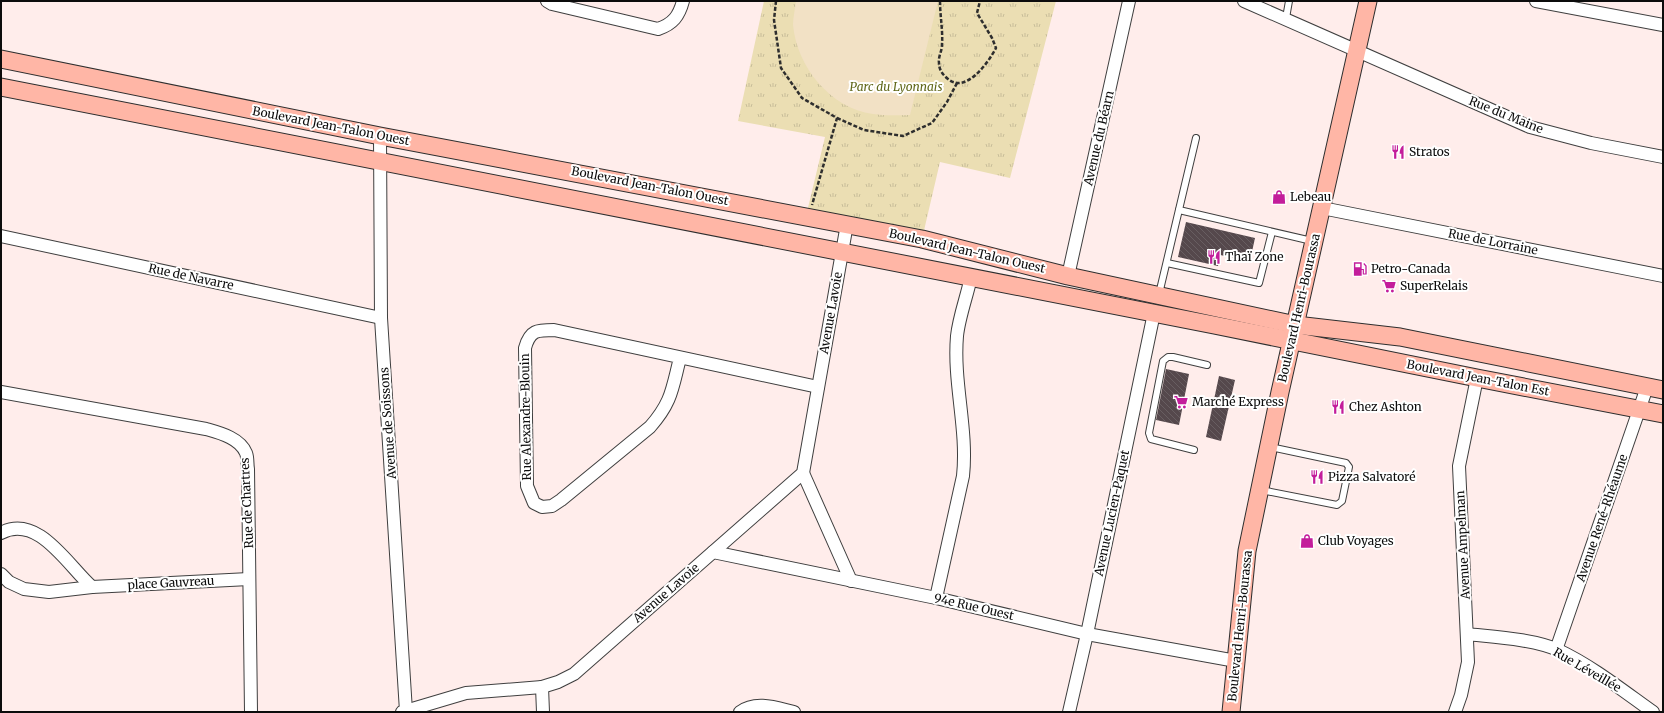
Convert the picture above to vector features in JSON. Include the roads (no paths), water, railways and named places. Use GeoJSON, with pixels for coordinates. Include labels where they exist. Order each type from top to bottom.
{"type":"FeatureCollection","features":[{"type":"Feature","properties":{"kind":"street"},"geometry":{"type":"LineString","coordinates":[[547,1],[552,4],[658,29],[667,26],[674,20],[680,12],[683,1]]}},
{"type":"Feature","properties":{"kind":"street","name":"Avenue du Béarn"},"geometry":{"type":"LineString","coordinates":[[1068,276],[1129,1]]}},
{"type":"Feature","properties":{"kind":"street","name":"Rue du Maine"},"geometry":{"type":"LineString","coordinates":[[1244,1],[1286,18],[1530,127],[1591,143],[1663,157]]}},
{"type":"Feature","properties":{"kind":"street","name":"Boulevard Henri-Bourassa"},"geometry":{"type":"LineString","coordinates":[[1231,712],[1247,551],[1368,1]]}},
{"type":"Feature","properties":{"kind":"street"},"geometry":{"type":"LineString","coordinates":[[1536,1],[1663,25]]}},
{"type":"Feature","properties":{"kind":"street","name":"Boulevard Jean-Talon Ouest"},"geometry":{"type":"LineString","coordinates":[[1,59],[380,136],[922,239],[1068,276],[1159,294],[1294,332]]}},
{"type":"Feature","properties":{"kind":"street","name":"Boulevard Jean-Talon Ouest"},"geometry":{"type":"LineString","coordinates":[[1,87],[1154,313],[1294,332]]}},
{"type":"Feature","properties":{"kind":"street","name":"Avenue de Soissons"},"geometry":{"type":"LineString","coordinates":[[380,136],[381,318],[404,712]]}},
{"type":"Feature","properties":{"kind":"street","name":"Rue de Lorraine"},"geometry":{"type":"LineString","coordinates":[[1322,208],[1663,276]]}},
{"type":"Feature","properties":{"kind":"street","name":"Avenue Lavoie"},"geometry":{"type":"LineString","coordinates":[[542,687],[558,682],[574,674],[803,473],[847,224]]}},
{"type":"Feature","properties":{"kind":"street","name":"Rue de Navarre"},"geometry":{"type":"LineString","coordinates":[[1,236],[381,318]]}},
{"type":"Feature","properties":{"kind":"street"},"geometry":{"type":"LineString","coordinates":[[936,598],[964,476],[966,456],[957,336],[971,277]]}},
{"type":"Feature","properties":{"kind":"street","name":"Avenue Lucien-Paquet"},"geometry":{"type":"LineString","coordinates":[[1069,712],[1087,634],[1154,313]]}},
{"type":"Feature","properties":{"kind":"street","name":"Rue Alexandre-Blouin"},"geometry":{"type":"LineString","coordinates":[[680,358],[669,401],[662,413],[650,427],[552,506],[542,508],[534,503],[527,486],[525,348],[527,339],[533,332],[554,330],[818,387]]}},
{"type":"Feature","properties":{"kind":"street","name":"Boulevard Jean-Talon Est"},"geometry":{"type":"LineString","coordinates":[[1294,332],[1477,378],[1663,414]]}},
{"type":"Feature","properties":{"kind":"street","name":"Boulevard Jean-Talon Est"},"geometry":{"type":"LineString","coordinates":[[1294,332],[1400,337],[1655,388]]}},
{"type":"Feature","properties":{"kind":"street","name":"Avenue Ampelman"},"geometry":{"type":"LineString","coordinates":[[1455,712],[1461,695],[1468,662],[1459,466],[1477,378]]}},
{"type":"Feature","properties":{"kind":"street","name":"Avenue René-Rhéaume"},"geometry":{"type":"LineString","coordinates":[[1556,650],[1641,409],[1655,388]]}},
{"type":"Feature","properties":{"kind":"street","name":"Rue de Chartres"},"geometry":{"type":"LineString","coordinates":[[1,392],[206,429],[225,435],[236,442],[246,453],[248,469],[251,712]]}},
{"type":"Feature","properties":{"kind":"street"},"geometry":{"type":"LineString","coordinates":[[803,473],[851,581]]}},
{"type":"Feature","properties":{"kind":"street"},"geometry":{"type":"LineString","coordinates":[[1,533],[7,530],[25,528],[37,533],[48,540],[80,576],[92,587]]}},
{"type":"Feature","properties":{"kind":"street","name":"94e Rue Ouest"},"geometry":{"type":"LineString","coordinates":[[713,552],[936,598],[1087,634],[1236,661]]}},
{"type":"Feature","properties":{"kind":"street","name":"place Gauvreau"},"geometry":{"type":"LineString","coordinates":[[1,574],[9,582],[24,589],[49,592],[92,587],[250,579]]}},
{"type":"Feature","properties":{"kind":"street","name":"Rue Léveillée"},"geometry":{"type":"LineString","coordinates":[[1467,634],[1520,640],[1556,650],[1605,678],[1653,712]]}},
{"type":"Feature","properties":{"kind":"street"},"geometry":{"type":"LineString","coordinates":[[404,712],[466,692],[542,687],[543,712]]}},
{"type":"Feature","properties":{"kind":"street"},"geometry":{"type":"LineString","coordinates":[[740,712],[746,708],[766,706],[794,712]]}},
{"type":"Feature","properties":{"kind":"lane"},"geometry":{"type":"LineString","coordinates":[[1286,18],[1289,1]]}},
{"type":"Feature","properties":{"kind":"lane"},"geometry":{"type":"LineString","coordinates":[[1159,294],[1196,138]]}},
{"type":"Feature","properties":{"kind":"lane"},"geometry":{"type":"LineString","coordinates":[[1179,210],[1314,242]]}},
{"type":"Feature","properties":{"kind":"lane"},"geometry":{"type":"LineString","coordinates":[[1167,263],[1259,283],[1272,232]]}},
{"type":"Feature","properties":{"kind":"lane"},"geometry":{"type":"LineString","coordinates":[[1194,450],[1151,439],[1149,433],[1163,361],[1168,357],[1173,357],[1207,364]]}},
{"type":"Feature","properties":{"kind":"lane"},"geometry":{"type":"LineString","coordinates":[[1260,489],[1337,505],[1342,501],[1349,467],[1346,463],[1269,447]]}},
{"type":"Feature","properties":{"kind":"place","name":"Stratos"},"geometry":{"type":"Point","coordinates":[1398,152]}},
{"type":"Feature","properties":{"kind":"place","name":"Lebeau"},"geometry":{"type":"Point","coordinates":[1279,197]}},
{"type":"Feature","properties":{"kind":"place","name":"Thaï Zone"},"geometry":{"type":"Point","coordinates":[1214,257]}},
{"type":"Feature","properties":{"kind":"place","name":"Petro-Canada"},"geometry":{"type":"Point","coordinates":[1360,269]}},
{"type":"Feature","properties":{"kind":"place","name":"SuperRelais"},"geometry":{"type":"Point","coordinates":[1389,286]}},
{"type":"Feature","properties":{"kind":"place","name":"Marché Express"},"geometry":{"type":"Point","coordinates":[1181,402]}},
{"type":"Feature","properties":{"kind":"place","name":"Chez Ashton"},"geometry":{"type":"Point","coordinates":[1338,407]}},
{"type":"Feature","properties":{"kind":"place","name":"Pizza Salvatoré"},"geometry":{"type":"Point","coordinates":[1317,477]}},
{"type":"Feature","properties":{"kind":"place","name":"Club Voyages"},"geometry":{"type":"Point","coordinates":[1307,541]}},
{"type":"Feature","properties":{"kind":"park label","name":"Parc du Lyonnais"},"geometry":{"type":"Point","coordinates":[896,87]}}]}
